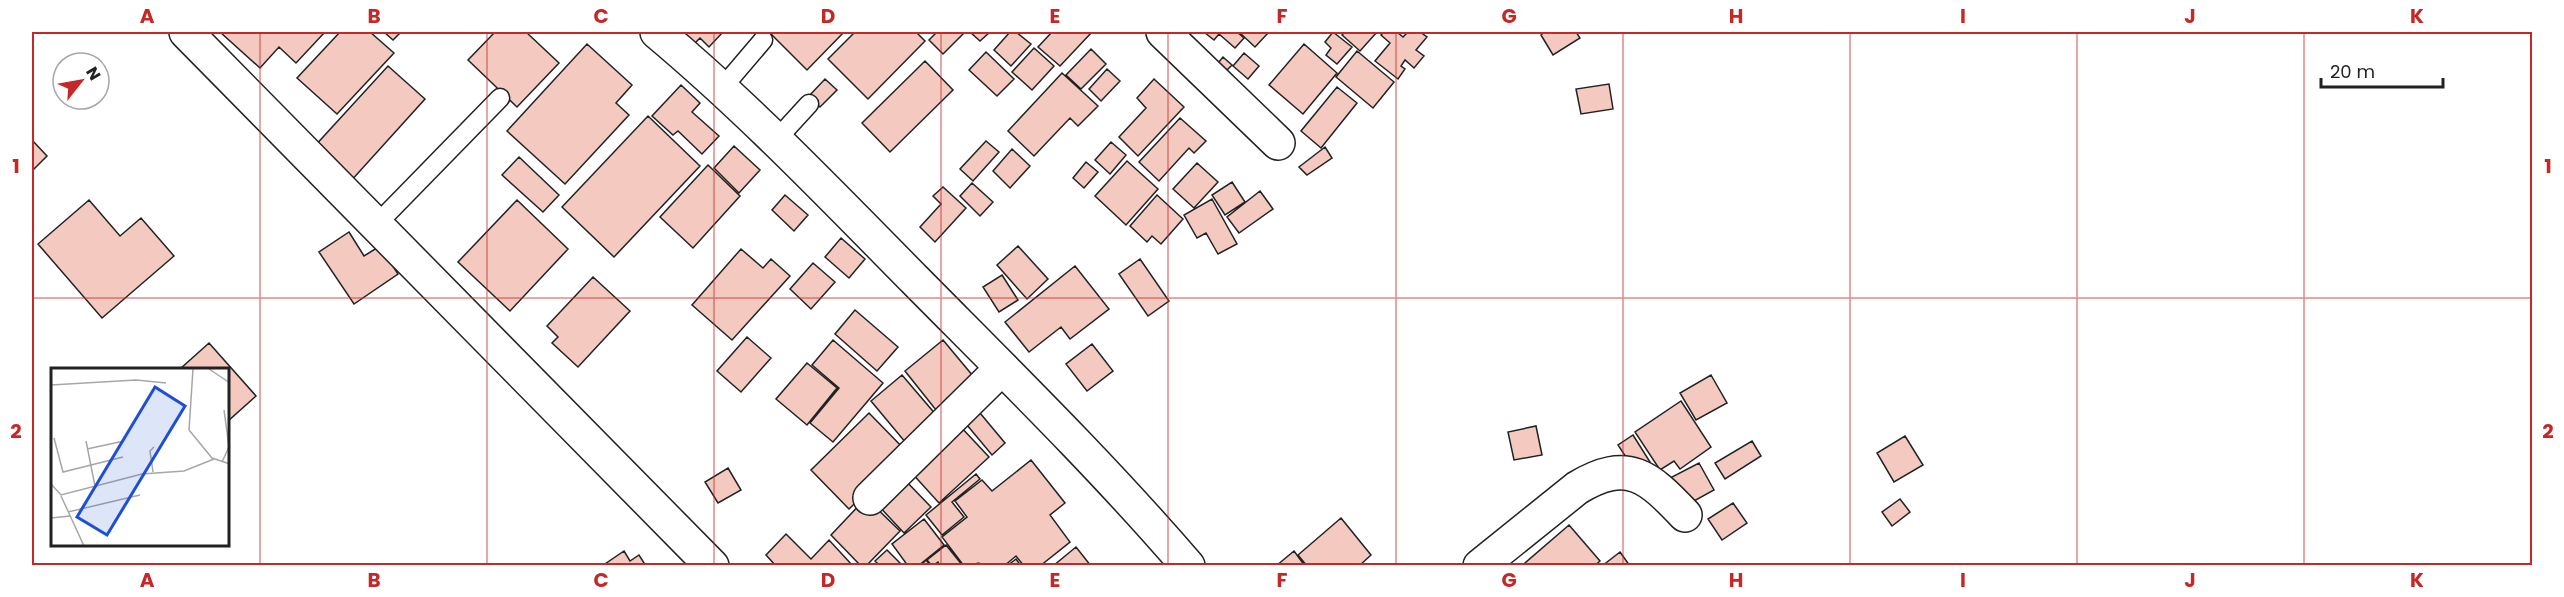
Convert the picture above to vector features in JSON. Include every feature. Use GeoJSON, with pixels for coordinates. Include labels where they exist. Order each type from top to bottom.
{"type":"FeatureCollection","features":[{"type":"Feature","properties":{"kind":"street"},"geometry":{"type":"LineString","coordinates":[[186,32],[711,566]]}},
{"type":"Feature","properties":{"kind":"street"},"geometry":{"type":"LineString","coordinates":[[657,32],[723,87],[776,140],[1057,423],[1188,566]]}},
{"type":"Feature","properties":{"kind":"street"},"geometry":{"type":"LineString","coordinates":[[1163,32],[1278,143]]}},
{"type":"Feature","properties":{"kind":"street"},"geometry":{"type":"LineString","coordinates":[[870,498],[1002,368]]}},
{"type":"Feature","properties":{"kind":"street"},"geometry":{"type":"LineString","coordinates":[[1480,566],[1577,488],[1593,478],[1611,473],[1634,472],[1648,479],[1685,515]]}},
{"type":"Feature","properties":{"kind":"lane"},"geometry":{"type":"LineString","coordinates":[[723,87],[763,40]]}},
{"type":"Feature","properties":{"kind":"lane"},"geometry":{"type":"LineString","coordinates":[[376,225],[500,98]]}},
{"type":"Feature","properties":{"kind":"lane"},"geometry":{"type":"LineString","coordinates":[[776,140],[809,104]]}},
{"type":"Feature","properties":{"kind":"building"},"geometry":{"type":"Polygon","coordinates":[[[220,32],[325,32],[296,63],[279,47],[260,68],[220,32]]]}},
{"type":"Feature","properties":{"kind":"building"},"geometry":{"type":"Polygon","coordinates":[[[340,32],[370,32],[394,53],[337,114],[297,78],[340,32]]]}},
{"type":"Feature","properties":{"kind":"building"},"geometry":{"type":"Polygon","coordinates":[[[384,32],[401,32],[393,40],[384,32]]]}},
{"type":"Feature","properties":{"kind":"building"},"geometry":{"type":"Polygon","coordinates":[[[495,32],[526,32],[559,63],[517,107],[468,60],[495,32]]]}},
{"type":"Feature","properties":{"kind":"building"},"geometry":{"type":"Polygon","coordinates":[[[678,32],[723,32],[709,47],[700,38],[690,48],[678,32]]]}},
{"type":"Feature","properties":{"kind":"building"},"geometry":{"type":"Polygon","coordinates":[[[769,32],[844,32],[807,70],[769,32]]]}},
{"type":"Feature","properties":{"kind":"building"},"geometry":{"type":"Polygon","coordinates":[[[855,32],[916,32],[925,41],[868,99],[828,59],[855,32]]]}},
{"type":"Feature","properties":{"kind":"building"},"geometry":{"type":"Polygon","coordinates":[[[937,32],[965,32],[943,54],[929,40],[937,32]]]}},
{"type":"Feature","properties":{"kind":"building"},"geometry":{"type":"Polygon","coordinates":[[[970,32],[990,32],[980,41],[970,32]]]}},
{"type":"Feature","properties":{"kind":"building"},"geometry":{"type":"Polygon","coordinates":[[[1010,32],[1016,32],[1031,44],[1011,66],[994,50],[1010,32]]]}},
{"type":"Feature","properties":{"kind":"building"},"geometry":{"type":"Polygon","coordinates":[[[1052,32],[1092,32],[1060,66],[1038,47],[1052,32]]]}},
{"type":"Feature","properties":{"kind":"building"},"geometry":{"type":"Polygon","coordinates":[[[1204,32],[1237,32],[1244,38],[1235,48],[1219,34],[1214,40],[1204,32]]]}},
{"type":"Feature","properties":{"kind":"building"},"geometry":{"type":"Polygon","coordinates":[[[1269,32],[1255,47],[1240,33],[1269,32]]]}},
{"type":"Feature","properties":{"kind":"building"},"geometry":{"type":"Polygon","coordinates":[[[1333,32],[1352,47],[1337,64],[1326,55],[1331,48],[1325,42],[1333,32]]]}},
{"type":"Feature","properties":{"kind":"building"},"geometry":{"type":"Polygon","coordinates":[[[1345,32],[1377,32],[1360,51],[1342,35],[1345,32]]]}},
{"type":"Feature","properties":{"kind":"building"},"geometry":{"type":"Polygon","coordinates":[[[1384,32],[1397,32],[1403,37],[1408,32],[1420,32],[1427,37],[1416,50],[1424,56],[1414,68],[1405,60],[1401,66],[1405,69],[1398,79],[1375,61],[1390,43],[1381,35],[1384,32]]]}},
{"type":"Feature","properties":{"kind":"building"},"geometry":{"type":"Polygon","coordinates":[[[1544,32],[1576,32],[1580,38],[1553,55],[1541,35],[1544,32]]]}},
{"type":"Feature","properties":{"kind":"building"},"geometry":{"type":"Polygon","coordinates":[[[587,44],[632,85],[616,103],[629,115],[565,184],[507,131],[587,44]]]}},
{"type":"Feature","properties":{"kind":"building"},"geometry":{"type":"Polygon","coordinates":[[[1304,44],[1337,73],[1303,114],[1269,85],[1304,44]]]}},
{"type":"Feature","properties":{"kind":"building"},"geometry":{"type":"Polygon","coordinates":[[[1034,48],[1054,66],[1032,90],[1012,72],[1034,48]]]}},
{"type":"Feature","properties":{"kind":"building"},"geometry":{"type":"Polygon","coordinates":[[[1091,49],[1106,64],[1081,89],[1066,75],[1091,49]]]}},
{"type":"Feature","properties":{"kind":"building"},"geometry":{"type":"Polygon","coordinates":[[[1357,51],[1394,82],[1373,108],[1336,77],[1357,51]]]}},
{"type":"Feature","properties":{"kind":"building"},"geometry":{"type":"Polygon","coordinates":[[[986,52],[1014,79],[997,96],[969,70],[986,52]]]}},
{"type":"Feature","properties":{"kind":"building"},"geometry":{"type":"Polygon","coordinates":[[[1244,53],[1259,66],[1248,79],[1233,66],[1244,53]]]}},
{"type":"Feature","properties":{"kind":"building"},"geometry":{"type":"Polygon","coordinates":[[[1223,57],[1232,65],[1221,76],[1213,69],[1223,57]]]}},
{"type":"Feature","properties":{"kind":"building"},"geometry":{"type":"Polygon","coordinates":[[[925,61],[953,90],[890,152],[862,123],[925,61]]]}},
{"type":"Feature","properties":{"kind":"building"},"geometry":{"type":"Polygon","coordinates":[[[388,66],[425,99],[350,182],[313,148],[388,66]]]}},
{"type":"Feature","properties":{"kind":"building"},"geometry":{"type":"Polygon","coordinates":[[[1107,69],[1120,81],[1101,101],[1089,89],[1107,69]]]}},
{"type":"Feature","properties":{"kind":"building"},"geometry":{"type":"Polygon","coordinates":[[[1062,73],[1098,106],[1078,126],[1070,118],[1034,156],[1008,131],[1062,73]]]}},
{"type":"Feature","properties":{"kind":"building"},"geometry":{"type":"Polygon","coordinates":[[[825,79],[837,90],[820,107],[809,96],[825,79]]]}},
{"type":"Feature","properties":{"kind":"building"},"geometry":{"type":"Polygon","coordinates":[[[1154,79],[1184,107],[1138,156],[1119,137],[1146,108],[1137,98],[1154,79]]]}},
{"type":"Feature","properties":{"kind":"building"},"geometry":{"type":"Polygon","coordinates":[[[1609,84],[1613,109],[1581,114],[1576,89],[1609,84]]]}},
{"type":"Feature","properties":{"kind":"building"},"geometry":{"type":"Polygon","coordinates":[[[681,85],[700,103],[692,112],[719,136],[702,154],[678,131],[673,135],[652,116],[681,85]]]}},
{"type":"Feature","properties":{"kind":"building"},"geometry":{"type":"Polygon","coordinates":[[[1337,87],[1357,103],[1321,148],[1301,131],[1337,87]]]}},
{"type":"Feature","properties":{"kind":"building"},"geometry":{"type":"Polygon","coordinates":[[[648,116],[700,166],[614,257],[562,207],[648,116]]]}},
{"type":"Feature","properties":{"kind":"building"},"geometry":{"type":"Polygon","coordinates":[[[1180,118],[1206,141],[1194,153],[1189,148],[1159,181],[1139,162],[1180,118]]]}},
{"type":"Feature","properties":{"kind":"building"},"geometry":{"type":"Polygon","coordinates":[[[32,140],[47,156],[32,171],[32,140]]]}},
{"type":"Feature","properties":{"kind":"building"},"geometry":{"type":"Polygon","coordinates":[[[986,141],[999,152],[973,181],[960,169],[986,141]]]}},
{"type":"Feature","properties":{"kind":"building"},"geometry":{"type":"Polygon","coordinates":[[[1111,142],[1126,155],[1110,174],[1095,160],[1111,142]]]}},
{"type":"Feature","properties":{"kind":"building"},"geometry":{"type":"Polygon","coordinates":[[[734,146],[760,170],[739,193],[714,168],[734,146]]]}},
{"type":"Feature","properties":{"kind":"building"},"geometry":{"type":"Polygon","coordinates":[[[1325,147],[1332,158],[1307,175],[1299,167],[1325,147]]]}},
{"type":"Feature","properties":{"kind":"building"},"geometry":{"type":"Polygon","coordinates":[[[1012,149],[1030,166],[1010,188],[993,171],[1012,149]]]}},
{"type":"Feature","properties":{"kind":"building"},"geometry":{"type":"Polygon","coordinates":[[[519,157],[559,195],[543,212],[502,175],[519,157]]]}},
{"type":"Feature","properties":{"kind":"building"},"geometry":{"type":"Polygon","coordinates":[[[1127,161],[1158,189],[1126,225],[1095,196],[1127,161]]]}},
{"type":"Feature","properties":{"kind":"building"},"geometry":{"type":"Polygon","coordinates":[[[1086,162],[1098,172],[1084,188],[1073,178],[1086,162]]]}},
{"type":"Feature","properties":{"kind":"building"},"geometry":{"type":"Polygon","coordinates":[[[1197,163],[1218,182],[1194,208],[1173,189],[1197,163]]]}},
{"type":"Feature","properties":{"kind":"building"},"geometry":{"type":"Polygon","coordinates":[[[708,165],[740,196],[693,248],[660,217],[708,165]]]}},
{"type":"Feature","properties":{"kind":"building"},"geometry":{"type":"Polygon","coordinates":[[[1232,182],[1245,202],[1225,215],[1212,195],[1232,182]]]}},
{"type":"Feature","properties":{"kind":"building"},"geometry":{"type":"Polygon","coordinates":[[[972,183],[993,202],[980,216],[960,196],[972,183]]]}},
{"type":"Feature","properties":{"kind":"building"},"geometry":{"type":"Polygon","coordinates":[[[943,187],[966,208],[935,242],[920,227],[941,204],[933,196],[943,187]]]}},
{"type":"Feature","properties":{"kind":"building"},"geometry":{"type":"Polygon","coordinates":[[[1260,191],[1273,209],[1239,233],[1227,217],[1260,191]]]}},
{"type":"Feature","properties":{"kind":"building"},"geometry":{"type":"Polygon","coordinates":[[[785,195],[808,215],[794,231],[772,210],[785,195]]]}},
{"type":"Feature","properties":{"kind":"building"},"geometry":{"type":"Polygon","coordinates":[[[1157,195],[1183,219],[1161,244],[1152,236],[1147,242],[1130,226],[1157,195]]]}},
{"type":"Feature","properties":{"kind":"building"},"geometry":{"type":"Polygon","coordinates":[[[1212,199],[1237,244],[1218,254],[1206,233],[1197,238],[1184,215],[1212,199]]]}},
{"type":"Feature","properties":{"kind":"building"},"geometry":{"type":"Polygon","coordinates":[[[89,200],[120,236],[141,218],[174,256],[102,318],[38,244],[89,200]]]}},
{"type":"Feature","properties":{"kind":"building"},"geometry":{"type":"Polygon","coordinates":[[[517,200],[568,249],[510,311],[458,262],[517,200]]]}},
{"type":"Feature","properties":{"kind":"building"},"geometry":{"type":"Polygon","coordinates":[[[349,232],[364,256],[380,246],[398,274],[354,304],[319,252],[349,232]]]}},
{"type":"Feature","properties":{"kind":"building"},"geometry":{"type":"Polygon","coordinates":[[[841,238],[865,259],[849,278],[825,257],[841,238]]]}},
{"type":"Feature","properties":{"kind":"building"},"geometry":{"type":"Polygon","coordinates":[[[1018,246],[1048,279],[1027,299],[997,265],[1018,246]]]}},
{"type":"Feature","properties":{"kind":"building"},"geometry":{"type":"Polygon","coordinates":[[[741,249],[763,268],[771,259],[790,276],[732,340],[692,305],[741,249]]]}},
{"type":"Feature","properties":{"kind":"building"},"geometry":{"type":"Polygon","coordinates":[[[1140,259],[1169,301],[1148,316],[1119,274],[1140,259]]]}},
{"type":"Feature","properties":{"kind":"building"},"geometry":{"type":"Polygon","coordinates":[[[813,263],[835,282],[811,309],[790,289],[813,263]]]}},
{"type":"Feature","properties":{"kind":"building"},"geometry":{"type":"Polygon","coordinates":[[[1075,266],[1109,309],[1070,339],[1061,327],[1029,352],[1005,322],[1075,266]]]}},
{"type":"Feature","properties":{"kind":"building"},"geometry":{"type":"Polygon","coordinates":[[[1002,275],[1018,300],[999,312],[983,287],[1002,275]]]}},
{"type":"Feature","properties":{"kind":"building"},"geometry":{"type":"Polygon","coordinates":[[[593,277],[630,311],[578,367],[552,343],[558,337],[547,326],[593,277]]]}},
{"type":"Feature","properties":{"kind":"building"},"geometry":{"type":"Polygon","coordinates":[[[855,310],[898,347],[877,371],[835,334],[855,310]]]}},
{"type":"Feature","properties":{"kind":"building"},"geometry":{"type":"Polygon","coordinates":[[[747,337],[771,358],[741,392],[717,371],[747,337]]]}},
{"type":"Feature","properties":{"kind":"building"},"geometry":{"type":"Polygon","coordinates":[[[833,340],[883,383],[833,442],[810,423],[839,388],[812,365],[833,340]]]}},
{"type":"Feature","properties":{"kind":"building"},"geometry":{"type":"Polygon","coordinates":[[[943,340],[978,382],[940,415],[905,371],[943,340]]]}},
{"type":"Feature","properties":{"kind":"building"},"geometry":{"type":"Polygon","coordinates":[[[209,343],[256,396],[230,419],[230,368],[181,368],[209,343]]]}},
{"type":"Feature","properties":{"kind":"building"},"geometry":{"type":"Polygon","coordinates":[[[1092,344],[1113,371],[1087,391],[1066,364],[1092,344]]]}},
{"type":"Feature","properties":{"kind":"building"},"geometry":{"type":"Polygon","coordinates":[[[807,363],[837,388],[807,425],[776,399],[807,363]]]}},
{"type":"Feature","properties":{"kind":"building"},"geometry":{"type":"Polygon","coordinates":[[[902,375],[937,416],[906,443],[871,401],[902,375]]]}},
{"type":"Feature","properties":{"kind":"building"},"geometry":{"type":"Polygon","coordinates":[[[1711,375],[1727,403],[1696,420],[1680,393],[1711,375]]]}},
{"type":"Feature","properties":{"kind":"building"},"geometry":{"type":"Polygon","coordinates":[[[1681,401],[1711,447],[1680,469],[1674,461],[1660,470],[1635,432],[1681,401]]]}},
{"type":"Feature","properties":{"kind":"building"},"geometry":{"type":"Polygon","coordinates":[[[869,413],[907,452],[849,509],[811,470],[869,413]]]}},
{"type":"Feature","properties":{"kind":"building"},"geometry":{"type":"Polygon","coordinates":[[[980,413],[1005,443],[992,455],[967,425],[980,413]]]}},
{"type":"Feature","properties":{"kind":"building"},"geometry":{"type":"Polygon","coordinates":[[[959,425],[989,457],[939,503],[910,471],[959,425]]]}},
{"type":"Feature","properties":{"kind":"building"},"geometry":{"type":"Polygon","coordinates":[[[1536,426],[1542,455],[1514,460],[1508,432],[1536,426]]]}},
{"type":"Feature","properties":{"kind":"building"},"geometry":{"type":"Polygon","coordinates":[[[1633,435],[1650,462],[1635,471],[1618,445],[1633,435]]]}},
{"type":"Feature","properties":{"kind":"building"},"geometry":{"type":"Polygon","coordinates":[[[1905,436],[1923,465],[1894,482],[1877,453],[1905,436]]]}},
{"type":"Feature","properties":{"kind":"building"},"geometry":{"type":"Polygon","coordinates":[[[1752,441],[1761,456],[1725,479],[1715,463],[1752,441]]]}},
{"type":"Feature","properties":{"kind":"building"},"geometry":{"type":"Polygon","coordinates":[[[1031,460],[1065,503],[1050,515],[1070,542],[1040,566],[1024,566],[1016,556],[1004,566],[981,566],[979,563],[964,566],[942,537],[967,517],[955,501],[982,480],[992,491],[1031,460]]]}},
{"type":"Feature","properties":{"kind":"building"},"geometry":{"type":"Polygon","coordinates":[[[1699,463],[1714,490],[1685,506],[1670,478],[1699,463]]]}},
{"type":"Feature","properties":{"kind":"building"},"geometry":{"type":"Polygon","coordinates":[[[728,468],[741,490],[718,503],[705,482],[728,468]]]}},
{"type":"Feature","properties":{"kind":"building"},"geometry":{"type":"Polygon","coordinates":[[[976,474],[980,479],[952,502],[964,517],[942,535],[926,515],[976,474]]]}},
{"type":"Feature","properties":{"kind":"building"},"geometry":{"type":"Polygon","coordinates":[[[903,478],[931,507],[904,533],[876,503],[903,478]]]}},
{"type":"Feature","properties":{"kind":"building"},"geometry":{"type":"Polygon","coordinates":[[[866,498],[900,531],[866,566],[861,566],[831,535],[866,498]]]}},
{"type":"Feature","properties":{"kind":"building"},"geometry":{"type":"Polygon","coordinates":[[[1900,499],[1910,512],[1892,526],[1882,512],[1900,499]]]}},
{"type":"Feature","properties":{"kind":"building"},"geometry":{"type":"Polygon","coordinates":[[[1733,503],[1747,523],[1722,540],[1708,519],[1733,503]]]}},
{"type":"Feature","properties":{"kind":"building"},"geometry":{"type":"Polygon","coordinates":[[[1341,518],[1371,555],[1359,566],[1307,566],[1298,555],[1341,518]]]}},
{"type":"Feature","properties":{"kind":"building"},"geometry":{"type":"Polygon","coordinates":[[[924,519],[944,545],[918,566],[908,566],[892,544],[924,519]]]}},
{"type":"Feature","properties":{"kind":"building"},"geometry":{"type":"Polygon","coordinates":[[[1569,525],[1600,561],[1594,566],[1527,566],[1525,563],[1569,525]]]}},
{"type":"Feature","properties":{"kind":"building"},"geometry":{"type":"Polygon","coordinates":[[[786,534],[811,559],[829,540],[853,566],[776,566],[766,555],[786,534]]]}},
{"type":"Feature","properties":{"kind":"building"},"geometry":{"type":"Polygon","coordinates":[[[946,545],[963,566],[940,566],[938,562],[932,566],[927,560],[946,545]]]}},
{"type":"Feature","properties":{"kind":"building"},"geometry":{"type":"Polygon","coordinates":[[[1076,547],[1091,566],[1053,566],[1076,547]]]}},
{"type":"Feature","properties":{"kind":"building"},"geometry":{"type":"Polygon","coordinates":[[[887,550],[903,566],[880,566],[875,561],[887,550]]]}},
{"type":"Feature","properties":{"kind":"building"},"geometry":{"type":"Polygon","coordinates":[[[624,551],[630,561],[639,555],[646,566],[602,566],[624,551]]]}},
{"type":"Feature","properties":{"kind":"building"},"geometry":{"type":"Polygon","coordinates":[[[1294,551],[1305,566],[1276,566],[1294,551]]]}},
{"type":"Feature","properties":{"kind":"building"},"geometry":{"type":"Polygon","coordinates":[[[1620,552],[1630,566],[1602,566],[1620,552]]]}},
{"type":"Feature","properties":{"kind":"building"},"geometry":{"type":"Polygon","coordinates":[[[1016,559],[1021,566],[1007,566],[1016,559]]]}},
{"type":"Feature","properties":{"kind":"building"},"geometry":{"type":"Polygon","coordinates":[[[926,560],[931,566],[920,566],[926,560]]]}}]}
